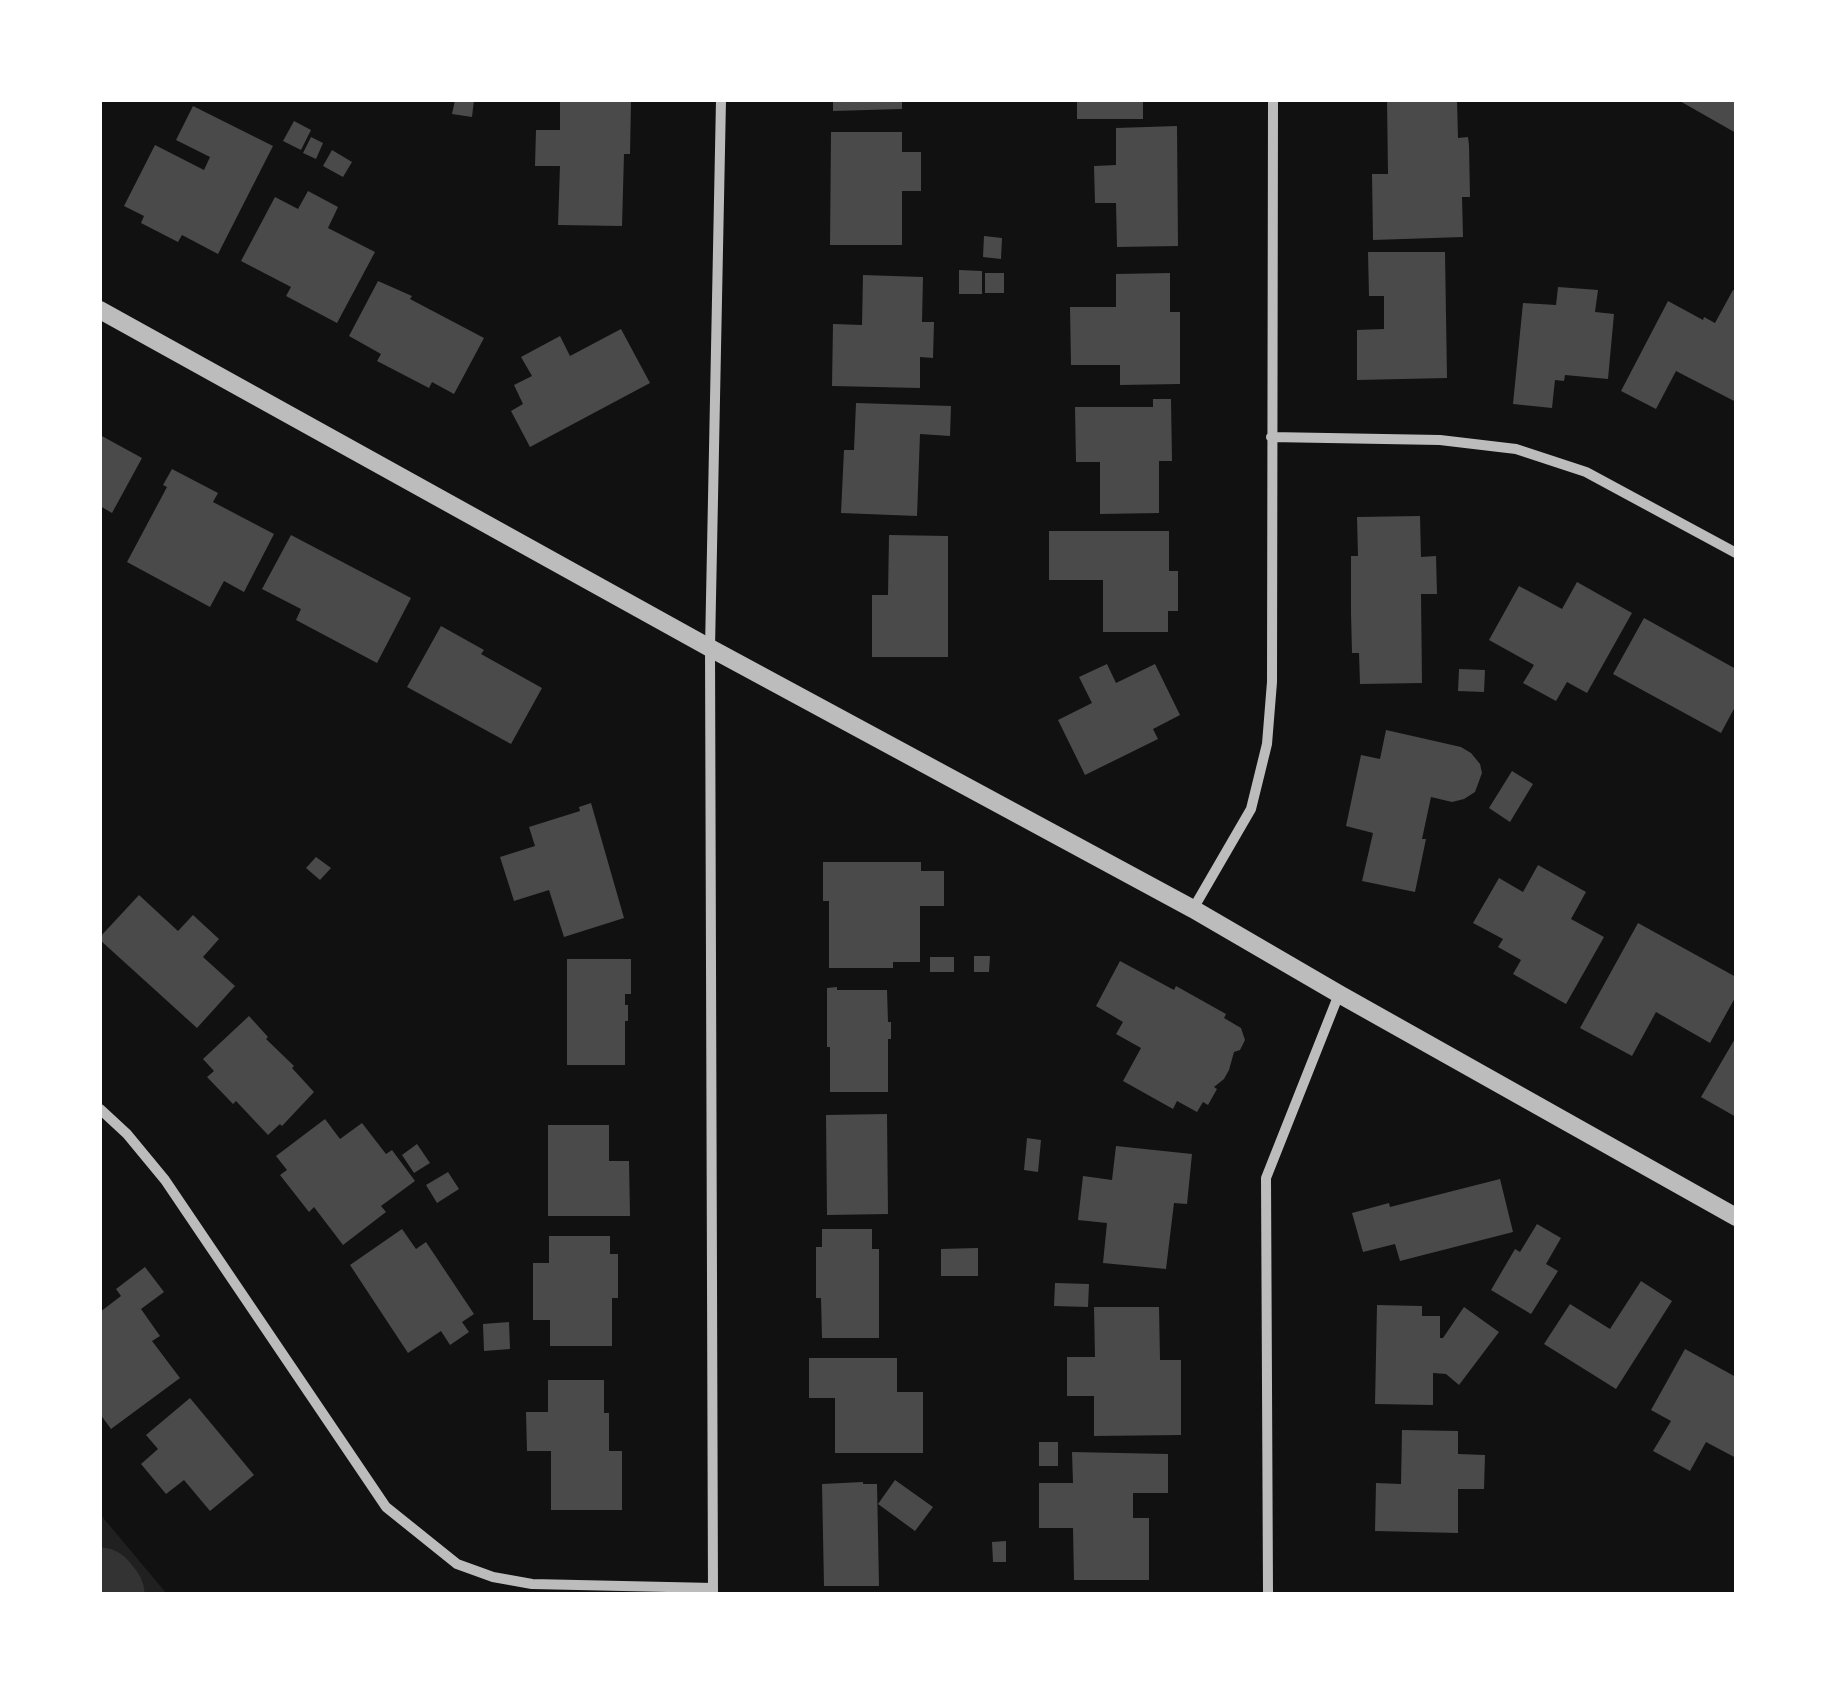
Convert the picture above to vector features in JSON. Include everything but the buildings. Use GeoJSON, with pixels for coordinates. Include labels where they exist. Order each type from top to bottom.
{"type":"FeatureCollection","features":[{"type":"Feature","properties":{"kind":"street"},"geometry":{"type":"LineString","coordinates":[[100,1109],[127,1134],[165,1180],[386,1507],[426,1541],[457,1564],[493,1577],[532,1584],[713,1591],[710,648],[721,100]]}},
{"type":"Feature","properties":{"kind":"street"},"geometry":{"type":"LineString","coordinates":[[1193,909],[1252,809],[1267,744],[1272,682],[1273,100]]}},
{"type":"Feature","properties":{"kind":"street"},"geometry":{"type":"LineString","coordinates":[[100,310],[710,648],[1193,909],[1736,1217]]}},
{"type":"Feature","properties":{"kind":"street"},"geometry":{"type":"LineString","coordinates":[[1271,437],[1440,440],[1516,449],[1586,472],[1736,554]]}},
{"type":"Feature","properties":{"kind":"street"},"geometry":{"type":"LineString","coordinates":[[1268,1594],[1266,1178],[1339,994]]}},
{"type":"Feature","properties":{"kind":"shaded area"},"geometry":{"type":"Polygon","coordinates":[[[100,1514],[167,1594],[100,1594],[100,1514]]]}},
{"type":"Feature","properties":{"kind":"waterway"},"geometry":{"type":"LineString","coordinates":[[100,1585],[107,1594]]}}]}
